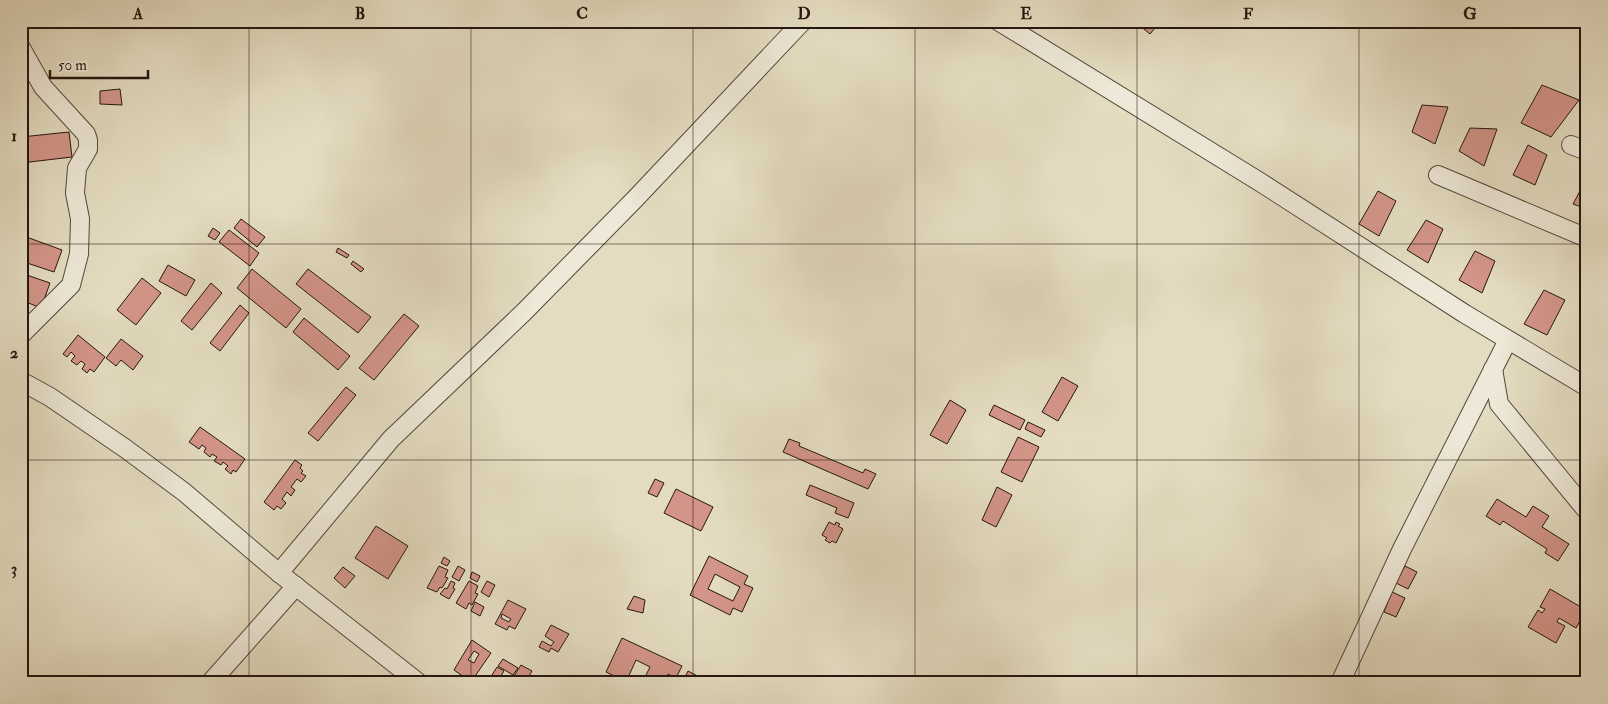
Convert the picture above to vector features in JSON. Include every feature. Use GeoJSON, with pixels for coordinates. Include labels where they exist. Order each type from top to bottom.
{"type":"FeatureCollection","features":[{"type":"Feature","properties":{"kind":"street"},"geometry":{"type":"LineString","coordinates":[[279,573],[391,439],[525,311],[629,205],[803,21]]}},
{"type":"Feature","properties":{"kind":"street"},"geometry":{"type":"LineString","coordinates":[[998,21],[1260,182],[1457,309],[1587,387]]}},
{"type":"Feature","properties":{"kind":"street"},"geometry":{"type":"LineString","coordinates":[[21,48],[43,87],[86,134],[88,149],[77,168],[75,193],[80,219],[79,254],[71,285],[21,335]]}},
{"type":"Feature","properties":{"kind":"street"},"geometry":{"type":"LineString","coordinates":[[1438,175],[1587,238]]}},
{"type":"Feature","properties":{"kind":"street"},"geometry":{"type":"LineString","coordinates":[[1340,683],[1402,549],[1508,340]]}},
{"type":"Feature","properties":{"kind":"street"},"geometry":{"type":"LineString","coordinates":[[1493,369],[1499,404],[1587,511]]}},
{"type":"Feature","properties":{"kind":"street"},"geometry":{"type":"LineString","coordinates":[[21,381],[57,402],[184,492],[279,573],[419,683]]}},
{"type":"Feature","properties":{"kind":"street"},"geometry":{"type":"LineString","coordinates":[[210,683],[296,586]]}},
{"type":"Feature","properties":{"kind":"building"},"geometry":{"type":"Polygon","coordinates":[[[1134,21],[1157,21],[1159,23],[1150,34],[1134,21]]]}},
{"type":"Feature","properties":{"kind":"building"},"geometry":{"type":"Polygon","coordinates":[[[1542,85],[1579,100],[1551,137],[1521,123],[1542,85]]]}},
{"type":"Feature","properties":{"kind":"building"},"geometry":{"type":"Polygon","coordinates":[[[120,89],[122,105],[100,104],[100,91],[120,89]]]}},
{"type":"Feature","properties":{"kind":"building"},"geometry":{"type":"Polygon","coordinates":[[[1422,105],[1448,107],[1435,144],[1412,132],[1422,105]]]}},
{"type":"Feature","properties":{"kind":"building"},"geometry":{"type":"Polygon","coordinates":[[[1470,128],[1497,129],[1484,166],[1459,151],[1470,128]]]}},
{"type":"Feature","properties":{"kind":"building"},"geometry":{"type":"Polygon","coordinates":[[[69,132],[72,157],[21,163],[21,137],[69,132]]]}},
{"type":"Feature","properties":{"kind":"building"},"geometry":{"type":"Polygon","coordinates":[[[1528,145],[1547,155],[1535,185],[1513,175],[1528,145]]]}},
{"type":"Feature","properties":{"kind":"building"},"geometry":{"type":"Polygon","coordinates":[[[1587,178],[1587,209],[1573,204],[1587,178]]]}},
{"type":"Feature","properties":{"kind":"building"},"geometry":{"type":"Polygon","coordinates":[[[1378,191],[1396,201],[1379,236],[1359,224],[1378,191]]]}},
{"type":"Feature","properties":{"kind":"building"},"geometry":{"type":"Polygon","coordinates":[[[241,219],[265,237],[257,247],[234,228],[241,219]]]}},
{"type":"Feature","properties":{"kind":"building"},"geometry":{"type":"Polygon","coordinates":[[[1426,220],[1443,229],[1428,263],[1407,250],[1426,220]]]}},
{"type":"Feature","properties":{"kind":"building"},"geometry":{"type":"Polygon","coordinates":[[[213,228],[220,233],[215,240],[208,236],[213,228]]]}},
{"type":"Feature","properties":{"kind":"building"},"geometry":{"type":"Polygon","coordinates":[[[229,230],[259,253],[250,266],[219,242],[229,230]]]}},
{"type":"Feature","properties":{"kind":"building"},"geometry":{"type":"Polygon","coordinates":[[[21,235],[62,250],[54,272],[21,261],[21,235]]]}},
{"type":"Feature","properties":{"kind":"building"},"geometry":{"type":"Polygon","coordinates":[[[338,248],[349,255],[347,258],[336,252],[338,248]]]}},
{"type":"Feature","properties":{"kind":"building"},"geometry":{"type":"Polygon","coordinates":[[[1475,251],[1495,261],[1482,293],[1459,280],[1475,251]]]}},
{"type":"Feature","properties":{"kind":"building"},"geometry":{"type":"Polygon","coordinates":[[[353,261],[364,269],[361,272],[351,264],[353,261]]]}},
{"type":"Feature","properties":{"kind":"building"},"geometry":{"type":"Polygon","coordinates":[[[168,265],[195,280],[186,296],[159,281],[168,265]]]}},
{"type":"Feature","properties":{"kind":"building"},"geometry":{"type":"Polygon","coordinates":[[[252,269],[301,309],[286,328],[237,288],[252,269]]]}},
{"type":"Feature","properties":{"kind":"building"},"geometry":{"type":"Polygon","coordinates":[[[308,269],[371,317],[358,333],[296,284],[308,269]]]}},
{"type":"Feature","properties":{"kind":"building"},"geometry":{"type":"Polygon","coordinates":[[[21,273],[50,283],[41,308],[21,300],[21,273]]]}},
{"type":"Feature","properties":{"kind":"building"},"geometry":{"type":"Polygon","coordinates":[[[142,278],[161,293],[136,325],[117,310],[142,278]]]}},
{"type":"Feature","properties":{"kind":"building"},"geometry":{"type":"Polygon","coordinates":[[[211,283],[222,293],[192,330],[181,321],[211,283]]]}},
{"type":"Feature","properties":{"kind":"building"},"geometry":{"type":"Polygon","coordinates":[[[1544,290],[1565,300],[1547,335],[1524,324],[1544,290]]]}},
{"type":"Feature","properties":{"kind":"building"},"geometry":{"type":"Polygon","coordinates":[[[240,305],[249,313],[220,351],[210,343],[240,305]]]}},
{"type":"Feature","properties":{"kind":"building"},"geometry":{"type":"Polygon","coordinates":[[[404,314],[419,326],[374,380],[359,368],[404,314]]]}},
{"type":"Feature","properties":{"kind":"building"},"geometry":{"type":"Polygon","coordinates":[[[304,318],[350,356],[338,370],[293,332],[304,318]]]}},
{"type":"Feature","properties":{"kind":"building"},"geometry":{"type":"Polygon","coordinates":[[[78,335],[105,357],[94,372],[90,369],[87,373],[82,369],[85,364],[81,361],[77,365],[71,361],[75,356],[71,352],[67,357],[63,354],[78,335]]]}},
{"type":"Feature","properties":{"kind":"building"},"geometry":{"type":"Polygon","coordinates":[[[121,339],[143,356],[133,370],[121,360],[116,366],[106,358],[121,339]]]}},
{"type":"Feature","properties":{"kind":"building"},"geometry":{"type":"Polygon","coordinates":[[[1062,377],[1078,386],[1058,421],[1042,412],[1062,377]]]}},
{"type":"Feature","properties":{"kind":"building"},"geometry":{"type":"Polygon","coordinates":[[[346,387],[356,395],[318,441],[308,433],[346,387]]]}},
{"type":"Feature","properties":{"kind":"building"},"geometry":{"type":"Polygon","coordinates":[[[950,400],[966,410],[947,444],[930,435],[950,400]]]}},
{"type":"Feature","properties":{"kind":"building"},"geometry":{"type":"Polygon","coordinates":[[[994,405],[1025,420],[1020,430],[989,415],[994,405]]]}},
{"type":"Feature","properties":{"kind":"building"},"geometry":{"type":"Polygon","coordinates":[[[1028,422],[1045,430],[1041,437],[1025,429],[1028,422]]]}},
{"type":"Feature","properties":{"kind":"building"},"geometry":{"type":"Polygon","coordinates":[[[200,427],[245,459],[236,472],[233,470],[231,474],[225,469],[228,466],[223,462],[221,465],[214,461],[217,457],[212,454],[210,457],[204,452],[206,448],[202,445],[199,449],[189,442],[200,427]]]}},
{"type":"Feature","properties":{"kind":"building"},"geometry":{"type":"Polygon","coordinates":[[[1018,437],[1039,447],[1022,482],[1001,472],[1018,437]]]}},
{"type":"Feature","properties":{"kind":"building"},"geometry":{"type":"Polygon","coordinates":[[[789,439],[800,443],[799,446],[863,473],[865,469],[876,474],[868,489],[783,452],[789,439]]]}},
{"type":"Feature","properties":{"kind":"building"},"geometry":{"type":"Polygon","coordinates":[[[295,460],[302,465],[300,468],[303,471],[301,473],[306,476],[301,482],[297,479],[291,487],[295,490],[291,496],[287,492],[282,499],[286,503],[281,509],[277,506],[274,510],[264,502],[295,460]]]}},
{"type":"Feature","properties":{"kind":"building"},"geometry":{"type":"Polygon","coordinates":[[[655,479],[664,483],[657,497],[648,493],[655,479]]]}},
{"type":"Feature","properties":{"kind":"building"},"geometry":{"type":"Polygon","coordinates":[[[810,485],[854,503],[848,518],[835,513],[837,508],[806,495],[810,485]]]}},
{"type":"Feature","properties":{"kind":"building"},"geometry":{"type":"Polygon","coordinates":[[[997,487],[1012,495],[996,527],[982,520],[997,487]]]}},
{"type":"Feature","properties":{"kind":"building"},"geometry":{"type":"Polygon","coordinates":[[[676,489],[713,507],[701,531],[664,513],[676,489]]]}},
{"type":"Feature","properties":{"kind":"building"},"geometry":{"type":"Polygon","coordinates":[[[1497,499],[1526,517],[1533,506],[1549,516],[1542,527],[1569,544],[1558,561],[1545,553],[1547,549],[1503,521],[1500,525],[1486,516],[1497,499]]]}},
{"type":"Feature","properties":{"kind":"building"},"geometry":{"type":"Polygon","coordinates":[[[829,522],[835,525],[836,522],[840,524],[838,526],[843,529],[836,543],[832,541],[830,543],[822,535],[829,522]]]}},
{"type":"Feature","properties":{"kind":"building"},"geometry":{"type":"Polygon","coordinates":[[[376,526],[408,546],[388,579],[355,558],[376,526]]]}},
{"type":"Feature","properties":{"kind":"building"},"geometry":{"type":"Polygon","coordinates":[[[709,556],[748,576],[744,584],[753,588],[742,612],[733,608],[730,615],[690,595],[709,556]],[[715,574],[708,589],[733,601],[740,587],[715,574]]]}},
{"type":"Feature","properties":{"kind":"building"},"geometry":{"type":"Polygon","coordinates":[[[444,557],[450,561],[447,566],[441,563],[444,557]]]}},
{"type":"Feature","properties":{"kind":"building"},"geometry":{"type":"Polygon","coordinates":[[[439,566],[448,570],[445,577],[448,578],[437,592],[427,588],[439,566]]]}},
{"type":"Feature","properties":{"kind":"building"},"geometry":{"type":"Polygon","coordinates":[[[458,566],[465,570],[459,581],[452,577],[458,566]]]}},
{"type":"Feature","properties":{"kind":"building"},"geometry":{"type":"Polygon","coordinates":[[[1405,566],[1417,572],[1408,589],[1396,583],[1405,566]]]}},
{"type":"Feature","properties":{"kind":"building"},"geometry":{"type":"Polygon","coordinates":[[[343,567],[355,576],[345,588],[334,578],[343,567]]]}},
{"type":"Feature","properties":{"kind":"building"},"geometry":{"type":"Polygon","coordinates":[[[472,572],[480,576],[477,582],[470,578],[472,572]]]}},
{"type":"Feature","properties":{"kind":"building"},"geometry":{"type":"Polygon","coordinates":[[[451,581],[455,583],[453,588],[455,589],[449,599],[440,594],[445,588],[447,589],[451,581]]]}},
{"type":"Feature","properties":{"kind":"building"},"geometry":{"type":"Polygon","coordinates":[[[469,581],[478,586],[475,593],[478,594],[472,605],[469,603],[466,609],[456,603],[469,581]]]}},
{"type":"Feature","properties":{"kind":"building"},"geometry":{"type":"Polygon","coordinates":[[[487,581],[495,585],[489,597],[481,592],[487,581]]]}},
{"type":"Feature","properties":{"kind":"building"},"geometry":{"type":"Polygon","coordinates":[[[1550,589],[1586,610],[1576,628],[1559,618],[1557,622],[1565,626],[1556,643],[1528,627],[1538,610],[1542,613],[1545,609],[1540,607],[1550,589]]]}},
{"type":"Feature","properties":{"kind":"building"},"geometry":{"type":"Polygon","coordinates":[[[1392,592],[1405,598],[1396,617],[1384,612],[1392,592]]]}},
{"type":"Feature","properties":{"kind":"building"},"geometry":{"type":"Polygon","coordinates":[[[634,596],[645,600],[643,613],[627,609],[634,596]]]}},
{"type":"Feature","properties":{"kind":"building"},"geometry":{"type":"Polygon","coordinates":[[[508,600],[526,609],[515,629],[509,626],[507,630],[495,624],[508,600]],[[502,614],[501,618],[509,622],[511,619],[502,614]]]}},
{"type":"Feature","properties":{"kind":"building"},"geometry":{"type":"Polygon","coordinates":[[[475,602],[484,607],[480,616],[471,611],[475,602]]]}},
{"type":"Feature","properties":{"kind":"building"},"geometry":{"type":"Polygon","coordinates":[[[551,625],[569,634],[558,652],[551,648],[549,652],[539,647],[542,641],[551,646],[554,642],[545,636],[551,625]]]}},
{"type":"Feature","properties":{"kind":"building"},"geometry":{"type":"Polygon","coordinates":[[[622,638],[682,666],[676,678],[668,674],[663,683],[642,683],[650,667],[636,660],[626,682],[606,672],[622,638]]]}},
{"type":"Feature","properties":{"kind":"building"},"geometry":{"type":"Polygon","coordinates":[[[472,640],[491,653],[471,682],[454,670],[472,640]],[[474,651],[468,660],[474,663],[479,654],[474,651]]]}},
{"type":"Feature","properties":{"kind":"building"},"geometry":{"type":"Polygon","coordinates":[[[503,659],[518,668],[513,675],[498,666],[503,659]]]}},
{"type":"Feature","properties":{"kind":"building"},"geometry":{"type":"Polygon","coordinates":[[[521,665],[532,671],[525,683],[514,676],[521,665]]]}},
{"type":"Feature","properties":{"kind":"building"},"geometry":{"type":"Polygon","coordinates":[[[497,667],[504,671],[499,679],[492,675],[497,667]]]}},
{"type":"Feature","properties":{"kind":"building"},"geometry":{"type":"Polygon","coordinates":[[[688,671],[709,682],[709,683],[682,683],[688,671]]]}},
{"type":"Feature","properties":{"kind":"building"},"geometry":{"type":"Polygon","coordinates":[[[1499,676],[1510,683],[1496,683],[1499,676]]]}},
{"type":"Feature","properties":{"kind":"building"},"geometry":{"type":"Polygon","coordinates":[[[490,677],[501,683],[487,683],[490,677]]]}}]}
